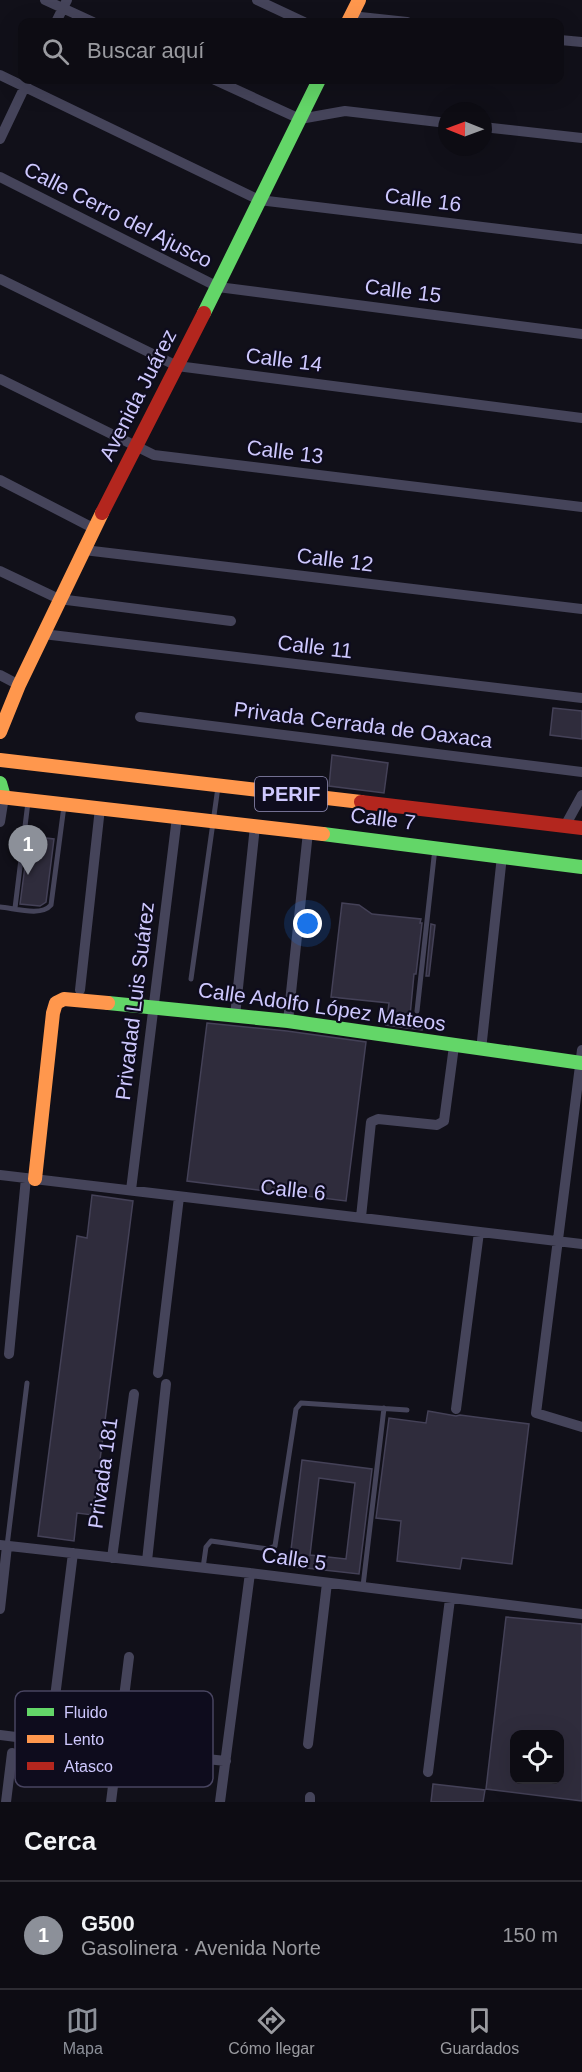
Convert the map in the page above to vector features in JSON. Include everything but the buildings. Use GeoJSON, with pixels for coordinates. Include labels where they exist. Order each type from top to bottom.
{"type":"FeatureCollection","features":[{"type":"Feature","properties":{"kind":"street"},"geometry":{"type":"LineString","coordinates":[[45,0],[65,4],[87,18]]}},
{"type":"Feature","properties":{"kind":"street"},"geometry":{"type":"LineString","coordinates":[[257,0],[295,18]]}},
{"type":"Feature","properties":{"kind":"street"},"geometry":{"type":"LineString","coordinates":[[350,18],[359,0]]}},
{"type":"Feature","properties":{"kind":"street"},"geometry":{"type":"LineString","coordinates":[[58,18],[65,4]]}},
{"type":"Feature","properties":{"kind":"street"},"geometry":{"type":"LineString","coordinates":[[564,40],[582,42]]}},
{"type":"Feature","properties":{"kind":"street","name":"Calle 16"},"geometry":{"type":"LineString","coordinates":[[0,75],[18,81]]}},
{"type":"Feature","properties":{"kind":"street"},"geometry":{"type":"LineString","coordinates":[[0,139],[26,84]]}},
{"type":"Feature","properties":{"kind":"street","name":"Calle 16"},"geometry":{"type":"LineString","coordinates":[[28,84],[259,200],[582,239]]}},
{"type":"Feature","properties":{"kind":"street"},"geometry":{"type":"LineString","coordinates":[[224,84],[300,119],[345,111],[438,122]]}},
{"type":"Feature","properties":{"kind":"street","name":"Avenida Juárez"},"geometry":{"type":"LineString","coordinates":[[0,732],[59,599],[218,287],[318,84]]}},
{"type":"Feature","properties":{"kind":"street"},"geometry":{"type":"LineString","coordinates":[[492,128],[582,138]]}},
{"type":"Feature","properties":{"kind":"street","name":"Calle Cerro del Ajusco"},"geometry":{"type":"LineString","coordinates":[[0,177],[218,287]]}},
{"type":"Feature","properties":{"kind":"street","name":"Calle 14"},"geometry":{"type":"LineString","coordinates":[[0,279],[177,366],[582,418]]}},
{"type":"Feature","properties":{"kind":"street","name":"Calle 15"},"geometry":{"type":"LineString","coordinates":[[218,287],[582,333]]}},
{"type":"Feature","properties":{"kind":"street","name":"Calle 13"},"geometry":{"type":"LineString","coordinates":[[0,379],[154,455],[582,507]]}},
{"type":"Feature","properties":{"kind":"street"},"geometry":{"type":"LineString","coordinates":[[0,480],[95,529]]}},
{"type":"Feature","properties":{"kind":"street","name":"Calle 12"},"geometry":{"type":"LineString","coordinates":[[84,550],[582,609]]}},
{"type":"Feature","properties":{"kind":"street"},"geometry":{"type":"LineString","coordinates":[[0,571],[59,599],[231,621]]}},
{"type":"Feature","properties":{"kind":"street","name":"Calle 11"},"geometry":{"type":"LineString","coordinates":[[43,634],[582,698]]}},
{"type":"Feature","properties":{"kind":"street"},"geometry":{"type":"LineString","coordinates":[[0,675],[19,685]]}},
{"type":"Feature","properties":{"kind":"street","name":"Privada Cerrada de Oaxaca"},"geometry":{"type":"LineString","coordinates":[[140,717],[582,772]]}},
{"type":"Feature","properties":{"kind":"street","name":"Calle 7"},"geometry":{"type":"LineString","coordinates":[[0,760],[582,828]]}},
{"type":"Feature","properties":{"kind":"street"},"geometry":{"type":"LineString","coordinates":[[0,783],[2,797],[0,822]]}},
{"type":"Feature","properties":{"kind":"street"},"geometry":{"type":"LineString","coordinates":[[565,826],[582,795]]}},
{"type":"Feature","properties":{"kind":"street","name":"Calle 7"},"geometry":{"type":"LineString","coordinates":[[2,797],[435,847],[582,867]]}},
{"type":"Feature","properties":{"kind":"street"},"geometry":{"type":"LineString","coordinates":[[80,990],[100,808]]}},
{"type":"Feature","properties":{"kind":"street","name":"Privadad Luis Suárez"},"geometry":{"type":"LineString","coordinates":[[131,1190],[177,817]]}},
{"type":"Feature","properties":{"kind":"street"},"geometry":{"type":"LineString","coordinates":[[236,1016],[255,826]]}},
{"type":"Feature","properties":{"kind":"street"},"geometry":{"type":"LineString","coordinates":[[288,1021],[308,832]]}},
{"type":"Feature","properties":{"kind":"street"},"geometry":{"type":"LineString","coordinates":[[481,1050],[502,856]]}},
{"type":"Feature","properties":{"kind":"street","name":"Calle Adolfo López Mateos"},"geometry":{"type":"LineString","coordinates":[[30,1179],[56,1002],[64,999],[288,1021],[481,1050],[582,1058]]}},
{"type":"Feature","properties":{"kind":"street"},"geometry":{"type":"LineString","coordinates":[[361,1217],[371,1122],[378,1119],[437,1125],[444,1121],[454,1046]]}},
{"type":"Feature","properties":{"kind":"street"},"geometry":{"type":"LineString","coordinates":[[582,1058],[536,1413],[582,1427]]}},
{"type":"Feature","properties":{"kind":"street","name":"Calle 6"},"geometry":{"type":"LineString","coordinates":[[0,1175],[582,1244]]}},
{"type":"Feature","properties":{"kind":"street"},"geometry":{"type":"LineString","coordinates":[[9,1354],[30,1179]]}},
{"type":"Feature","properties":{"kind":"street"},"geometry":{"type":"LineString","coordinates":[[158,1373],[180,1197]]}},
{"type":"Feature","properties":{"kind":"street"},"geometry":{"type":"LineString","coordinates":[[456,1409],[479,1232]]}},
{"type":"Feature","properties":{"kind":"street"},"geometry":{"type":"LineString","coordinates":[[147,1562],[166,1384]]}},
{"type":"Feature","properties":{"kind":"street","name":"Privada 181"},"geometry":{"type":"LineString","coordinates":[[112,1558],[134,1394]]}},
{"type":"Feature","properties":{"kind":"street"},"geometry":{"type":"LineString","coordinates":[[0,1608],[3,1546]]}},
{"type":"Feature","properties":{"kind":"street","name":"Calle 5"},"geometry":{"type":"LineString","coordinates":[[3,1546],[250,1573],[582,1614]]}},
{"type":"Feature","properties":{"kind":"street"},"geometry":{"type":"LineString","coordinates":[[56,1691],[73,1553]]}},
{"type":"Feature","properties":{"kind":"street"},"geometry":{"type":"LineString","coordinates":[[220,1802],[250,1573]]}},
{"type":"Feature","properties":{"kind":"street"},"geometry":{"type":"LineString","coordinates":[[308,1744],[327,1583]]}},
{"type":"Feature","properties":{"kind":"street"},"geometry":{"type":"LineString","coordinates":[[428,1772],[450,1599]]}},
{"type":"Feature","properties":{"kind":"street"},"geometry":{"type":"LineString","coordinates":[[125,1691],[129,1657]]}},
{"type":"Feature","properties":{"kind":"street"},"geometry":{"type":"LineString","coordinates":[[0,1735],[15,1737]]}},
{"type":"Feature","properties":{"kind":"street"},"geometry":{"type":"LineString","coordinates":[[6,1802],[12,1753]]}},
{"type":"Feature","properties":{"kind":"street"},"geometry":{"type":"LineString","coordinates":[[213,1760],[226,1761]]}},
{"type":"Feature","properties":{"kind":"street"},"geometry":{"type":"LineString","coordinates":[[111,1802],[113,1787]]}},
{"type":"Feature","properties":{"kind":"lane"},"geometry":{"type":"LineString","coordinates":[[190,979],[218,785]]}},
{"type":"Feature","properties":{"kind":"lane"},"geometry":{"type":"LineString","coordinates":[[15,908],[28,800]]}},
{"type":"Feature","properties":{"kind":"lane"},"geometry":{"type":"LineString","coordinates":[[0,907],[39,912],[47,910],[51,905],[64,804]]}},
{"type":"Feature","properties":{"kind":"lane"},"geometry":{"type":"LineString","coordinates":[[417,1011],[435,847]]}},
{"type":"Feature","properties":{"kind":"lane"},"geometry":{"type":"LineString","coordinates":[[3,1546],[27,1383]]}},
{"type":"Feature","properties":{"kind":"lane"},"geometry":{"type":"LineString","coordinates":[[203,1568],[206,1547],[211,1541],[268,1549],[275,1546],[298,1406],[304,1403],[407,1410]]}},
{"type":"Feature","properties":{"kind":"lane"},"geometry":{"type":"LineString","coordinates":[[363,1588],[384,1408]]}},
{"type":"Feature","properties":{"kind":"traffic: fast"},"geometry":{"type":"LineString","coordinates":[[204,313],[317,84]]}},
{"type":"Feature","properties":{"kind":"traffic: fast"},"geometry":{"type":"LineString","coordinates":[[0,783],[4,797]]}},
{"type":"Feature","properties":{"kind":"traffic: fast"},"geometry":{"type":"LineString","coordinates":[[323,834],[582,867]]}},
{"type":"Feature","properties":{"kind":"traffic: fast"},"geometry":{"type":"LineString","coordinates":[[108,1003],[288,1021],[582,1063]]}},
{"type":"Feature","properties":{"kind":"traffic: slow"},"geometry":{"type":"LineString","coordinates":[[350,18],[359,0]]}},
{"type":"Feature","properties":{"kind":"traffic: slow"},"geometry":{"type":"LineString","coordinates":[[0,732],[19,685],[102,513]]}},
{"type":"Feature","properties":{"kind":"traffic: slow"},"geometry":{"type":"LineString","coordinates":[[0,760],[361,802]]}},
{"type":"Feature","properties":{"kind":"traffic: slow"},"geometry":{"type":"LineString","coordinates":[[0,797],[323,834]]}},
{"type":"Feature","properties":{"kind":"traffic: slow"},"geometry":{"type":"LineString","coordinates":[[35,1179],[56,1003],[64,999],[108,1003]]}},
{"type":"Feature","properties":{"kind":"traffic: jam"},"geometry":{"type":"LineString","coordinates":[[102,513],[204,313]]}},
{"type":"Feature","properties":{"kind":"traffic: jam"},"geometry":{"type":"LineString","coordinates":[[361,802],[582,828]]}},
{"type":"Feature","properties":{"kind":"place","name":"G500"},"geometry":{"type":"Point","coordinates":[28,875]}}]}
